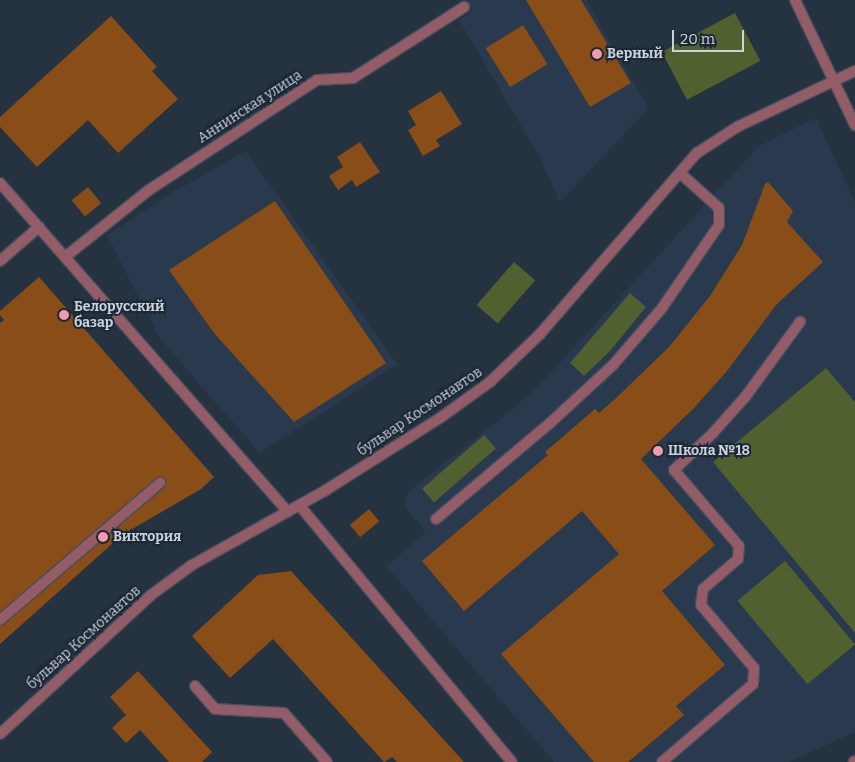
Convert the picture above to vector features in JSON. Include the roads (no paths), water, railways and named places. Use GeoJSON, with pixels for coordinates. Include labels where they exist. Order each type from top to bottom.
{"type":"FeatureCollection","features":[{"type":"Feature","properties":{"kind":"street"},"geometry":{"type":"LineString","coordinates":[[795,0],[855,125]]}},
{"type":"Feature","properties":{"kind":"street","name":"Аннинская улица"},"geometry":{"type":"LineString","coordinates":[[65,257],[149,190],[317,80],[353,78],[464,7]]}},
{"type":"Feature","properties":{"kind":"street","name":"бульвар Космонавтов"},"geometry":{"type":"LineString","coordinates":[[0,734],[151,596],[192,565],[300,506],[425,428],[490,382],[540,334],[697,153],[738,127],[855,71]]}},
{"type":"Feature","properties":{"kind":"street"},"geometry":{"type":"LineString","coordinates":[[436,519],[550,423],[613,365],[662,308],[719,226],[719,208],[680,173]]}},
{"type":"Feature","properties":{"kind":"street"},"geometry":{"type":"LineString","coordinates":[[0,183],[288,512]]}},
{"type":"Feature","properties":{"kind":"street"},"geometry":{"type":"LineString","coordinates":[[0,261],[39,227]]}},
{"type":"Feature","properties":{"kind":"street"},"geometry":{"type":"LineString","coordinates":[[662,762],[753,684],[754,668],[701,605],[703,589],[738,560],[739,546],[674,470],[746,396],[800,322]]}},
{"type":"Feature","properties":{"kind":"street"},"geometry":{"type":"LineString","coordinates":[[0,620],[160,483]]}},
{"type":"Feature","properties":{"kind":"street"},"geometry":{"type":"LineString","coordinates":[[300,506],[512,762]]}},
{"type":"Feature","properties":{"kind":"street"},"geometry":{"type":"LineString","coordinates":[[195,686],[215,709],[284,713],[327,762]]}},
{"type":"Feature","properties":{"kind":"place","name":"Верный"},"geometry":{"type":"Point","coordinates":[597,54]}},
{"type":"Feature","properties":{"kind":"place","name":"Белорусский базар"},"geometry":{"type":"Point","coordinates":[64,315]}},
{"type":"Feature","properties":{"kind":"place","name":"Школа №18"},"geometry":{"type":"Point","coordinates":[658,451]}},
{"type":"Feature","properties":{"kind":"place","name":"Виктория"},"geometry":{"type":"Point","coordinates":[103,537]}}]}
